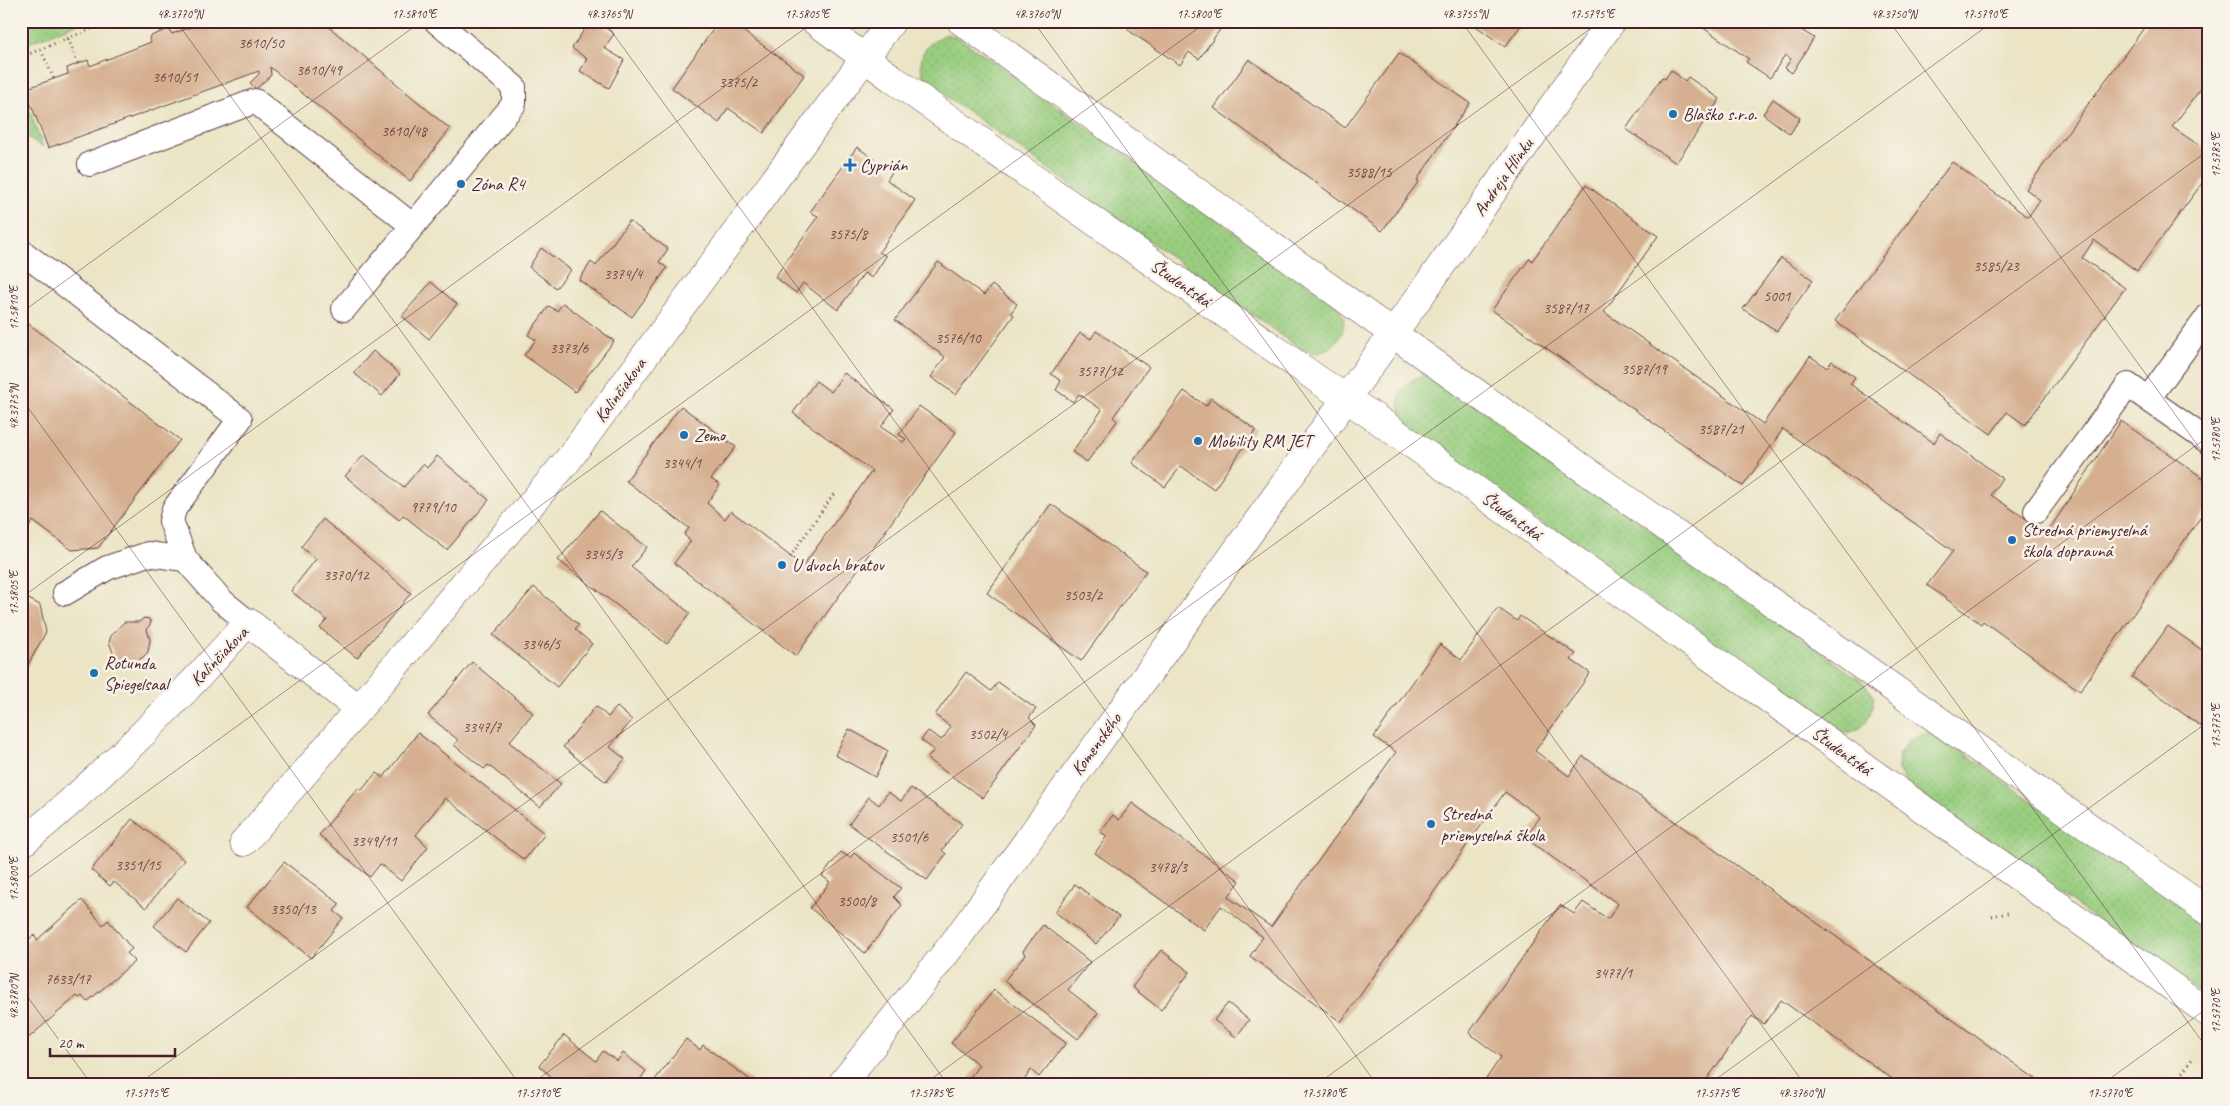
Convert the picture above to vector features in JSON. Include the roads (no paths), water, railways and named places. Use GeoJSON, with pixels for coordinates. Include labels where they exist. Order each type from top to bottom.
{"type":"FeatureCollection","features":[{"type":"Feature","properties":{"kind":"street","name":"Študentská"},"geometry":{"type":"LineString","coordinates":[[815,21],[2209,1013]]}},
{"type":"Feature","properties":{"kind":"street","name":"Kalinčiakova"},"geometry":{"type":"LineString","coordinates":[[244,842],[568,460],[892,21]]}},
{"type":"Feature","properties":{"kind":"street"},"geometry":{"type":"LineString","coordinates":[[961,21],[1392,332],[2209,912]]}},
{"type":"Feature","properties":{"kind":"street","name":"Andreja Hlinku"},"geometry":{"type":"LineString","coordinates":[[1346,399],[1612,21]]}},
{"type":"Feature","properties":{"kind":"street","name":"Komenského"},"geometry":{"type":"LineString","coordinates":[[841,1085],[956,940],[1346,399]]}},
{"type":"Feature","properties":{"kind":"street","name":"Kalinčiakova"},"geometry":{"type":"LineString","coordinates":[[21,844],[128,748],[197,679],[248,622],[358,709]]}},
{"type":"Feature","properties":{"kind":"lane"},"geometry":{"type":"LineString","coordinates":[[344,309],[514,104],[514,88],[436,21]]}},
{"type":"Feature","properties":{"kind":"lane"},"geometry":{"type":"LineString","coordinates":[[90,164],[254,102],[413,226]]}},
{"type":"Feature","properties":{"kind":"lane"},"geometry":{"type":"LineString","coordinates":[[21,250],[240,419],[174,509],[171,521],[185,559],[222,601],[248,622]]}},
{"type":"Feature","properties":{"kind":"lane"},"geometry":{"type":"LineString","coordinates":[[2148,399],[2209,315]]}},
{"type":"Feature","properties":{"kind":"lane"},"geometry":{"type":"LineString","coordinates":[[2036,511],[2128,385],[2209,442]]}},
{"type":"Feature","properties":{"kind":"lane"},"geometry":{"type":"LineString","coordinates":[[65,593],[107,568],[148,554],[185,559]]}},
{"type":"Feature","properties":{"kind":"place","name":"Blaško s.r.o."},"geometry":{"type":"Point","coordinates":[1673,114]}},
{"type":"Feature","properties":{"kind":"place","name":"Cyprián"},"geometry":{"type":"Point","coordinates":[850,165]}},
{"type":"Feature","properties":{"kind":"place","name":"Zóna R4"},"geometry":{"type":"Point","coordinates":[461,184]}},
{"type":"Feature","properties":{"kind":"place","name":"Zemo"},"geometry":{"type":"Point","coordinates":[684,435]}},
{"type":"Feature","properties":{"kind":"place","name":"Mobility RM JET"},"geometry":{"type":"Point","coordinates":[1198,441]}},
{"type":"Feature","properties":{"kind":"place","name":"Stredná priemyselná škola dopravná"},"geometry":{"type":"Point","coordinates":[2012,540]}},
{"type":"Feature","properties":{"kind":"place","name":"U dvoch bratov"},"geometry":{"type":"Point","coordinates":[782,565]}},
{"type":"Feature","properties":{"kind":"place","name":"Rotunda Spiegelsaal"},"geometry":{"type":"Point","coordinates":[94,673]}},
{"type":"Feature","properties":{"kind":"place","name":"Stredná priemyselná škola"},"geometry":{"type":"Point","coordinates":[1431,824]}}]}
